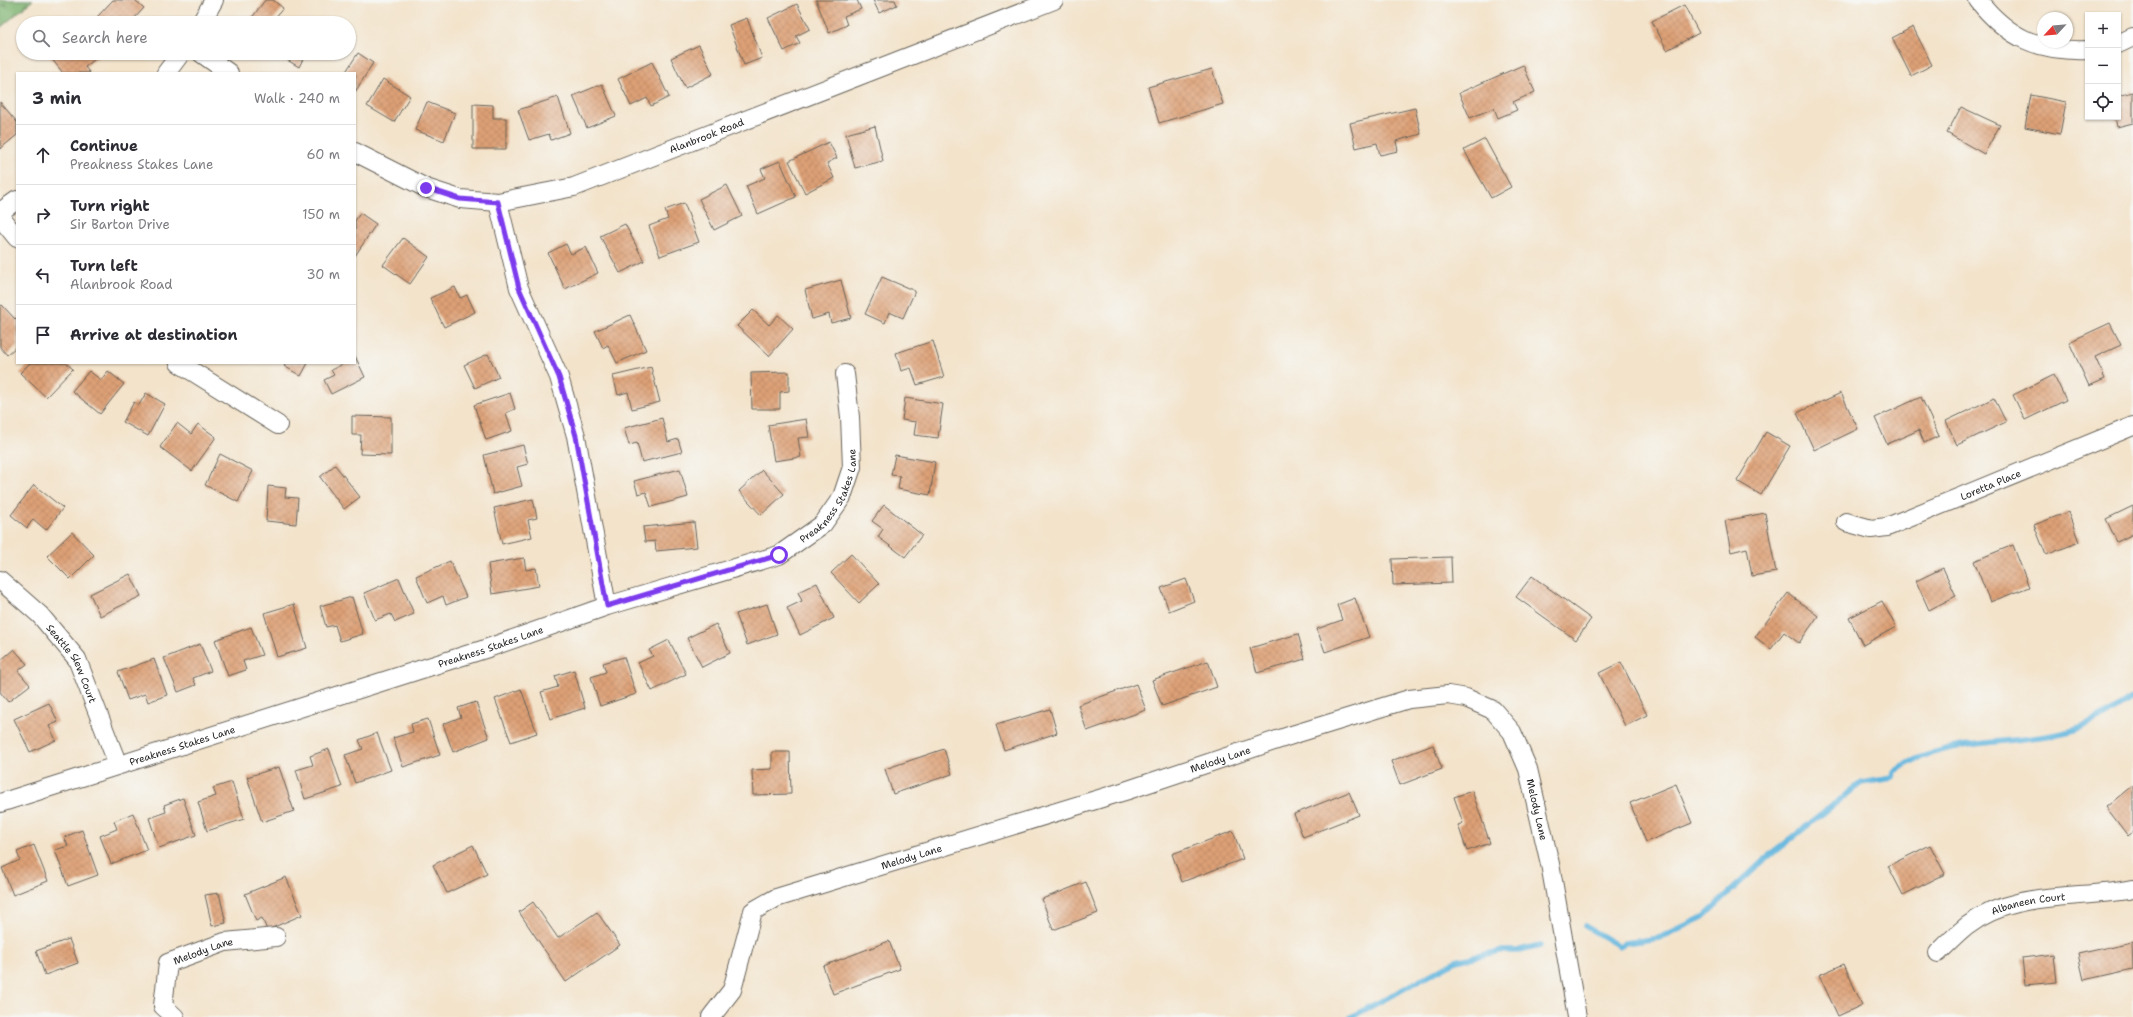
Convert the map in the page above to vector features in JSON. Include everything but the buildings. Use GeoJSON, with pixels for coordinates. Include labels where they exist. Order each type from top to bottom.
{"type":"FeatureCollection","features":[{"type":"Feature","properties":{"kind":"street"},"geometry":{"type":"LineString","coordinates":[[205,16],[214,0]]}},
{"type":"Feature","properties":{"kind":"street","name":"Alanbrook Road"},"geometry":{"type":"LineString","coordinates":[[356,153],[426,188],[460,199],[498,202],[574,187],[1054,0]]}},
{"type":"Feature","properties":{"kind":"street"},"geometry":{"type":"LineString","coordinates":[[1978,0],[2003,28],[2028,42],[2071,51],[2085,50]]}},
{"type":"Feature","properties":{"kind":"street"},"geometry":{"type":"LineString","coordinates":[[2121,43],[2133,37]]}},
{"type":"Feature","properties":{"kind":"street"},"geometry":{"type":"LineString","coordinates":[[167,72],[176,60]]}},
{"type":"Feature","properties":{"kind":"street"},"geometry":{"type":"LineString","coordinates":[[211,60],[228,72]]}},
{"type":"Feature","properties":{"kind":"street"},"geometry":{"type":"LineString","coordinates":[[0,212],[16,201]]}},
{"type":"Feature","properties":{"kind":"street"},"geometry":{"type":"LineString","coordinates":[[498,202],[519,288],[559,377],[576,436],[607,606]]}},
{"type":"Feature","properties":{"kind":"street"},"geometry":{"type":"LineString","coordinates":[[0,217],[16,237]]}},
{"type":"Feature","properties":{"kind":"street"},"geometry":{"type":"LineString","coordinates":[[181,364],[278,425]]}},
{"type":"Feature","properties":{"kind":"street","name":"Preakness Stakes Lane"},"geometry":{"type":"LineString","coordinates":[[0,803],[486,649],[607,606],[779,555],[823,524],[842,497],[852,467],[850,417],[845,374]]}},
{"type":"Feature","properties":{"kind":"street","name":"Loretta Place"},"geometry":{"type":"LineString","coordinates":[[1846,522],[1871,529],[1887,527],[2133,426]]}},
{"type":"Feature","properties":{"kind":"street","name":"Seattle Slew Court"},"geometry":{"type":"LineString","coordinates":[[0,580],[40,615],[77,659],[118,765]]}},
{"type":"Feature","properties":{"kind":"street","name":"Melody Lane"},"geometry":{"type":"LineString","coordinates":[[711,1017],[732,990],[753,911],[776,898],[1125,791],[1295,734],[1409,699],[1448,695],[1466,698],[1493,710],[1512,732],[1528,769],[1550,864],[1577,1017]]}},
{"type":"Feature","properties":{"kind":"street","name":"Albaneen Court"},"geometry":{"type":"LineString","coordinates":[[1938,953],[1968,926],[2004,907],[2023,900],[2133,889]]}},
{"type":"Feature","properties":{"kind":"street","name":"Melody Lane"},"geometry":{"type":"LineString","coordinates":[[175,1017],[163,1006],[168,963],[224,942],[276,937]]}},
{"type":"Feature","properties":{"kind":"green space"},"geometry":{"type":"Polygon","coordinates":[[[0,0],[33,0],[0,28],[0,0]]]}},
{"type":"Feature","properties":{"kind":"waterway"},"geometry":{"type":"LineString","coordinates":[[1585,926],[1619,946],[1625,943],[1659,938],[1703,917],[1763,861],[1861,783],[1893,778],[1894,772],[1915,760],[1936,752],[1959,746],[2052,735],[2074,730],[2097,720],[2133,697]]}},
{"type":"Feature","properties":{"kind":"waterway"},"geometry":{"type":"LineString","coordinates":[[1351,1017],[1456,961],[1500,951],[1516,951],[1540,945]]}},
{"type":"Feature","properties":{"kind":"route"},"geometry":{"type":"LineString","coordinates":[[426,188],[460,199],[498,202],[519,288],[559,377],[576,436],[607,606],[779,555]]}}]}
